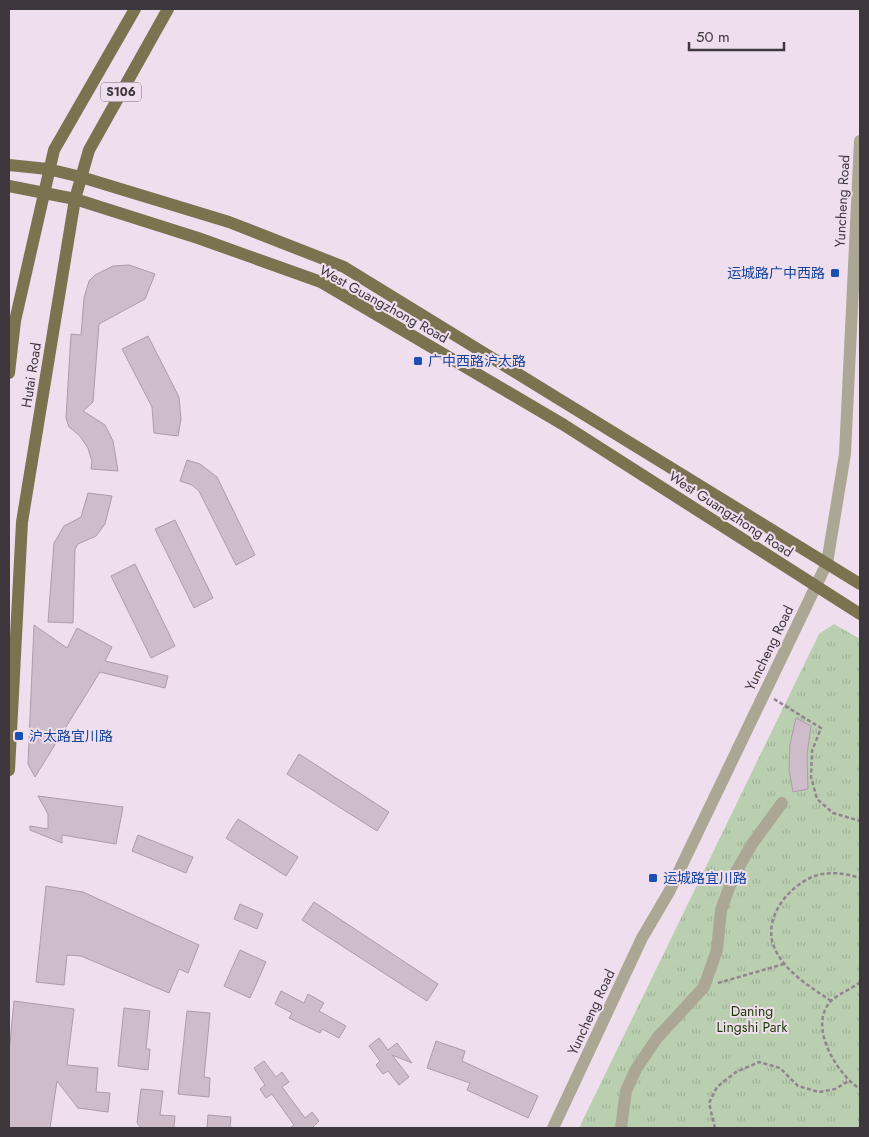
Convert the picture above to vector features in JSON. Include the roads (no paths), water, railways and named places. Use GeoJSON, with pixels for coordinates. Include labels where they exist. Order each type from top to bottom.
{"type":"FeatureCollection","features":[{"type":"Feature","properties":{"kind":"main road","name":"Hutai Road"},"geometry":{"type":"LineString","coordinates":[[9,373],[15,320],[48,169],[54,150],[134,9]]}},
{"type":"Feature","properties":{"kind":"main road","name":"Hutai Road"},"geometry":{"type":"LineString","coordinates":[[9,770],[22,522],[75,199],[88,150],[168,9]]}},
{"type":"Feature","properties":{"kind":"main road","name":"West Guangzhong Road"},"geometry":{"type":"LineString","coordinates":[[9,164],[48,169],[80,177],[229,222],[344,267],[860,584]]}},
{"type":"Feature","properties":{"kind":"main road","name":"West Guangzhong Road"},"geometry":{"type":"LineString","coordinates":[[9,186],[44,191],[75,199],[198,238],[321,282],[564,425],[860,614]]}},
{"type":"Feature","properties":{"kind":"street","name":"Yuncheng Road"},"geometry":{"type":"LineString","coordinates":[[553,1128],[642,938],[669,892],[827,563],[845,454],[860,141]]}},
{"type":"Feature","properties":{"kind":"street"},"geometry":{"type":"LineString","coordinates":[[621,1128],[626,1090],[636,1069],[657,1038],[704,987],[717,950],[721,910],[733,877],[752,844],[782,804]]}},
{"type":"Feature","properties":{"kind":"place","name":"运城路广中西路"},"geometry":{"type":"Point","coordinates":[835,273]}},
{"type":"Feature","properties":{"kind":"place","name":"广中西路沪太路"},"geometry":{"type":"Point","coordinates":[418,361]}},
{"type":"Feature","properties":{"kind":"place","name":"沪太路宜川路"},"geometry":{"type":"Point","coordinates":[19,736]}},
{"type":"Feature","properties":{"kind":"place","name":"运城路宜川路"},"geometry":{"type":"Point","coordinates":[653,878]}},
{"type":"Feature","properties":{"kind":"park label","name":"Daning Lingshi Park"},"geometry":{"type":"Point","coordinates":[752,1020]}}]}
